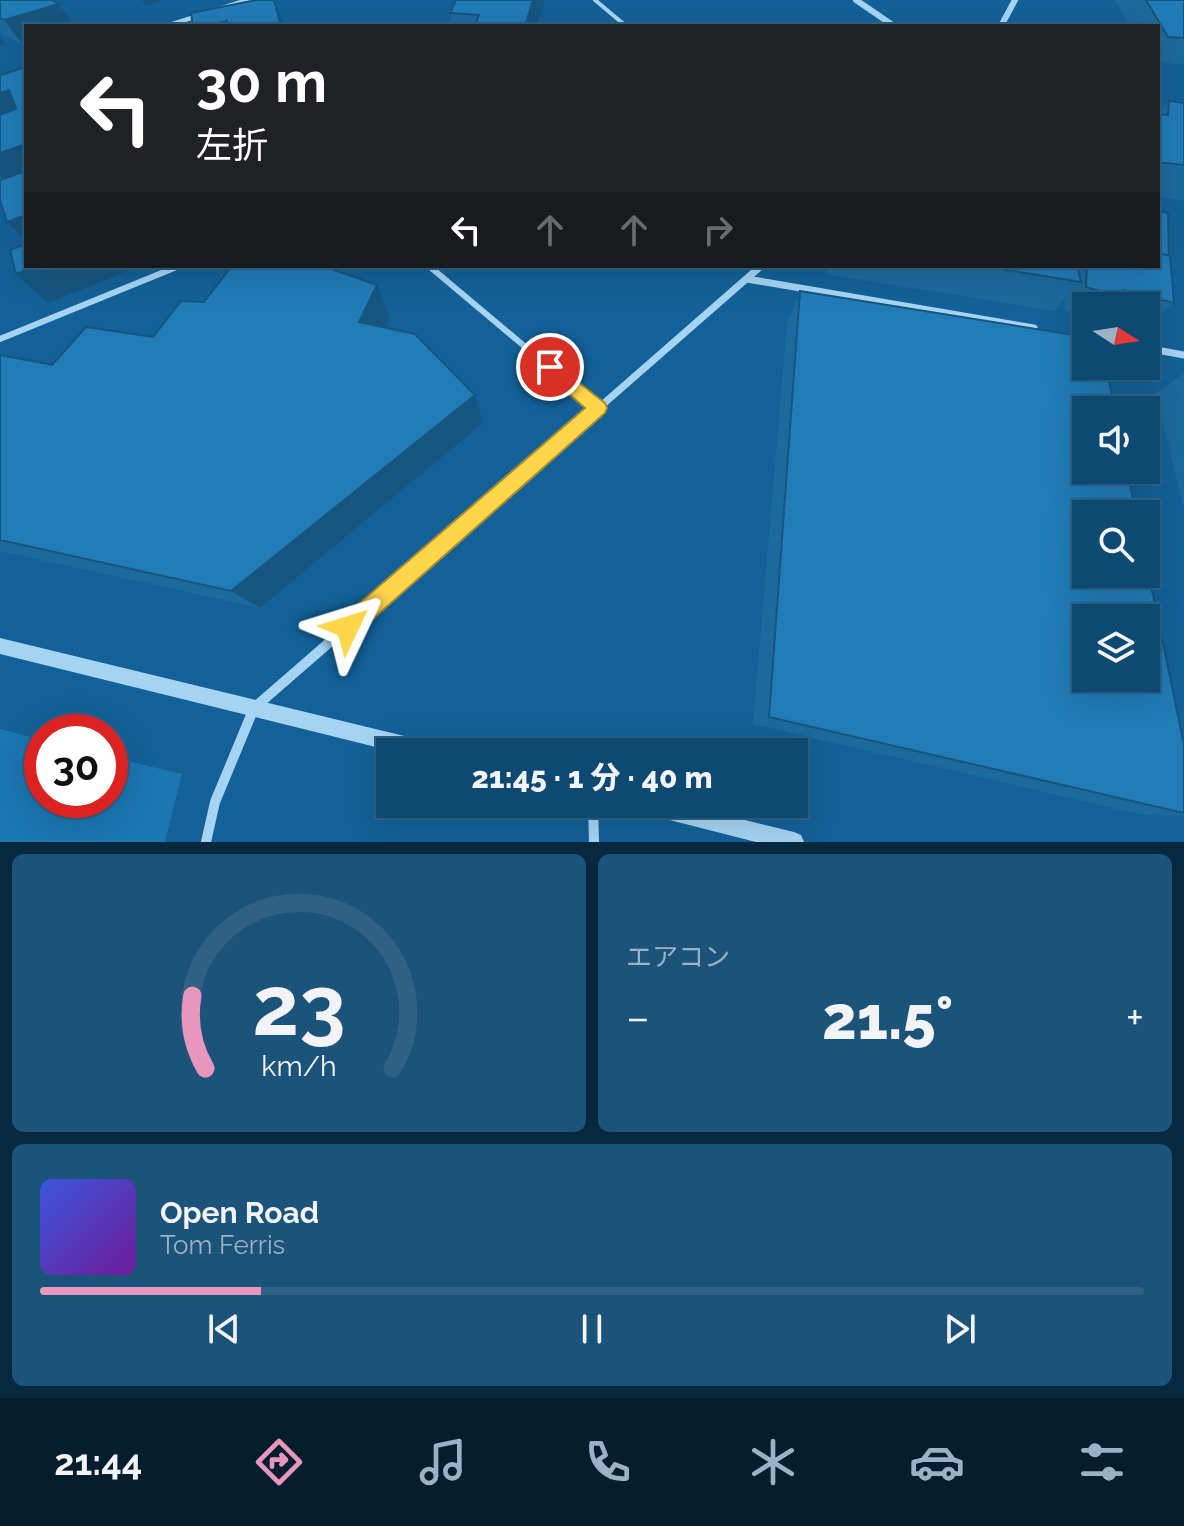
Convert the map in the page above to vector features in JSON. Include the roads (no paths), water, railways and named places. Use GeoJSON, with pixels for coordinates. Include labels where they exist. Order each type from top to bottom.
{"type":"FeatureCollection","features":[{"type":"Feature","properties":{"kind":"street"},"geometry":{"type":"LineString","coordinates":[[171,24],[249,0]]}},
{"type":"Feature","properties":{"kind":"street"},"geometry":{"type":"LineString","coordinates":[[856,0],[891,24]]}},
{"type":"Feature","properties":{"kind":"street"},"geometry":{"type":"LineString","coordinates":[[1002,24],[1015,0]]}},
{"type":"Feature","properties":{"kind":"street"},"geometry":{"type":"LineString","coordinates":[[206,842],[215,802],[254,708],[759,268]]}},
{"type":"Feature","properties":{"kind":"street"},"geometry":{"type":"LineString","coordinates":[[747,279],[1040,330]]}},
{"type":"Feature","properties":{"kind":"street"},"geometry":{"type":"LineString","coordinates":[[1160,351],[1184,355]]}},
{"type":"Feature","properties":{"kind":"street"},"geometry":{"type":"LineString","coordinates":[[0,646],[376,738]]}},
{"type":"Feature","properties":{"kind":"street"},"geometry":{"type":"LineString","coordinates":[[593,818],[594,842]]}},
{"type":"Feature","properties":{"kind":"street"},"geometry":{"type":"LineString","coordinates":[[698,818],[794,842]]}},
{"type":"Feature","properties":{"kind":"lane"},"geometry":{"type":"LineString","coordinates":[[595,0],[624,24]]}},
{"type":"Feature","properties":{"kind":"lane"},"geometry":{"type":"LineString","coordinates":[[0,339],[174,268]]}},
{"type":"Feature","properties":{"kind":"lane"},"geometry":{"type":"LineString","coordinates":[[431,268],[598,408]]}}]}
